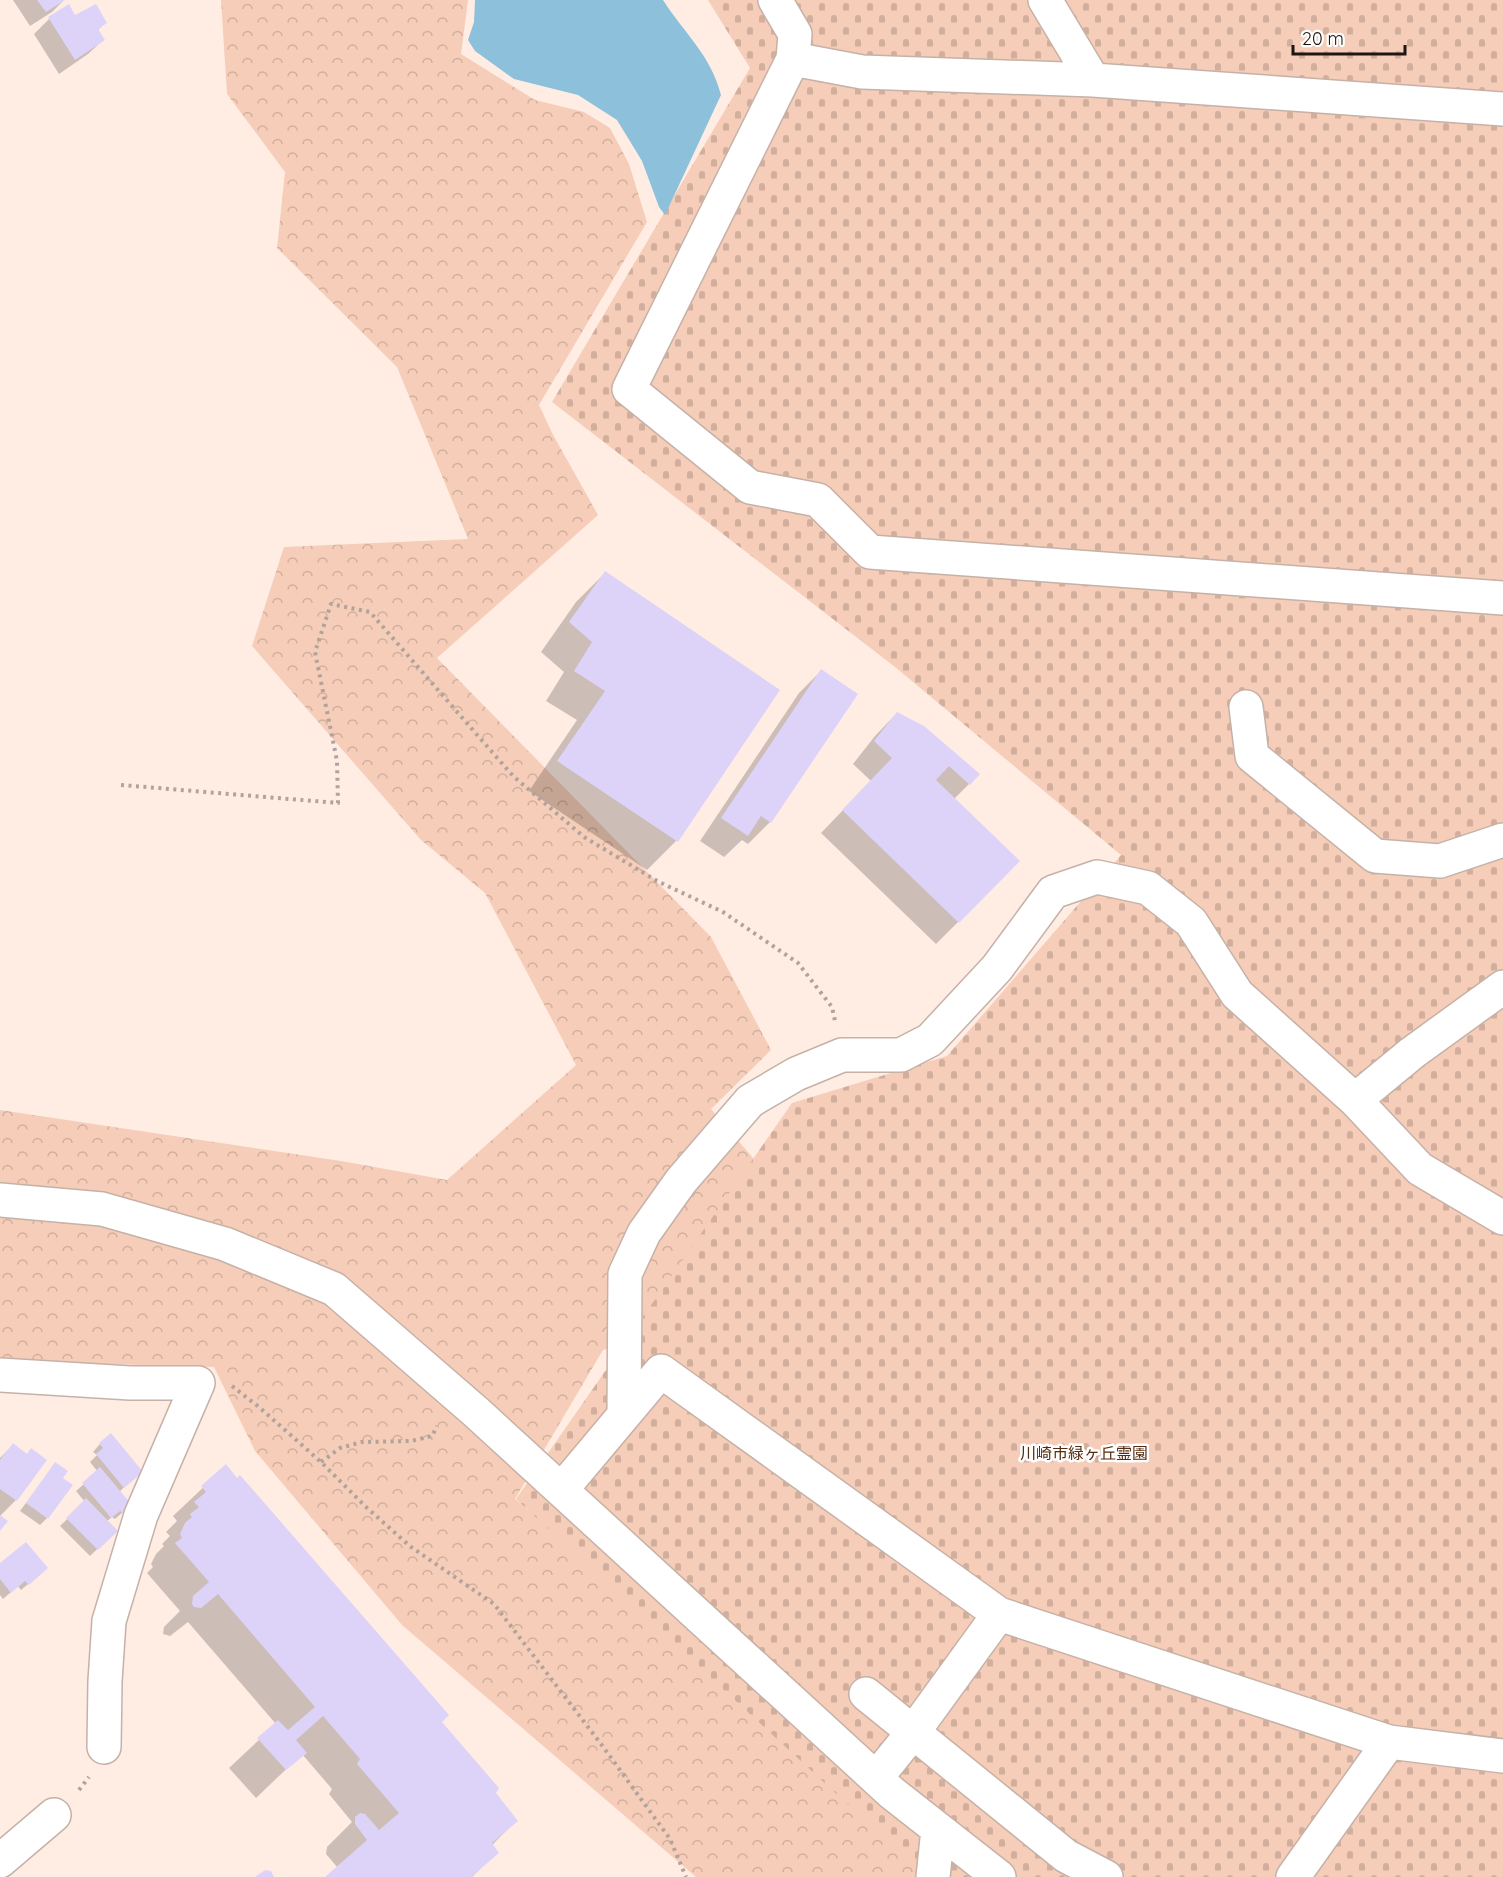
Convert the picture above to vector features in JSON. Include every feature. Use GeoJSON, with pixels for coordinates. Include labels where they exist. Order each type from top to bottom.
{"type":"FeatureCollection","features":[{"type":"Feature","properties":{"kind":"street"},"geometry":{"type":"LineString","coordinates":[[775,0],[795,34],[793,59],[629,389],[750,487],[818,500],[870,552],[1503,598]]}},
{"type":"Feature","properties":{"kind":"street"},"geometry":{"type":"LineString","coordinates":[[1045,0],[1093,80]]}},
{"type":"Feature","properties":{"kind":"street"},"geometry":{"type":"LineString","coordinates":[[793,59],[862,72],[1093,80],[1503,109]]}},
{"type":"Feature","properties":{"kind":"street"},"geometry":{"type":"LineString","coordinates":[[1246,708],[1252,756],[1375,856],[1440,861],[1503,840]]}},
{"type":"Feature","properties":{"kind":"street"},"geometry":{"type":"LineString","coordinates":[[624,1415],[626,1274],[644,1233],[681,1181],[750,1101],[796,1074],[842,1055],[901,1055],[930,1040],[997,968],[1053,892],[1097,877],[1148,888],[1191,922],[1237,994],[1354,1100],[1420,1169],[1503,1218]]}},
{"type":"Feature","properties":{"kind":"street"},"geometry":{"type":"LineString","coordinates":[[1354,1100],[1412,1053],[1503,987]]}},
{"type":"Feature","properties":{"kind":"street"},"geometry":{"type":"LineString","coordinates":[[0,1200],[102,1209],[225,1244],[334,1289],[562,1489],[876,1778],[999,1877]]}},
{"type":"Feature","properties":{"kind":"street"},"geometry":{"type":"LineString","coordinates":[[562,1489],[661,1371],[999,1614],[1389,1742],[1503,1756]]}},
{"type":"Feature","properties":{"kind":"street"},"geometry":{"type":"LineString","coordinates":[[0,1375],[130,1383],[198,1383],[141,1515],[109,1621],[104,1747]]}},
{"type":"Feature","properties":{"kind":"street"},"geometry":{"type":"LineString","coordinates":[[876,1778],[914,1731],[999,1614]]}},
{"type":"Feature","properties":{"kind":"street"},"geometry":{"type":"LineString","coordinates":[[866,1694],[1066,1856],[1106,1877]]}},
{"type":"Feature","properties":{"kind":"street"},"geometry":{"type":"LineString","coordinates":[[1293,1877],[1389,1742]]}},
{"type":"Feature","properties":{"kind":"street"},"geometry":{"type":"LineString","coordinates":[[0,1861],[54,1815]]}},
{"type":"Feature","properties":{"kind":"street"},"geometry":{"type":"LineString","coordinates":[[933,1877],[938,1829]]}},
{"type":"Feature","properties":{"kind":"path"},"geometry":{"type":"LineString","coordinates":[[121,785],[338,803],[337,761],[315,652],[331,604],[370,612],[513,776],[584,837],[657,881],[723,912],[798,963],[832,1007],[842,1055]]}},
{"type":"Feature","properties":{"kind":"path"},"geometry":{"type":"LineString","coordinates":[[198,1383],[234,1386],[321,1462],[366,1507],[411,1547],[494,1604],[670,1839],[686,1877]]}},
{"type":"Feature","properties":{"kind":"path"},"geometry":{"type":"LineString","coordinates":[[321,1462],[340,1448],[362,1442],[411,1441],[432,1436],[437,1425]]}},
{"type":"Feature","properties":{"kind":"path"},"geometry":{"type":"LineString","coordinates":[[54,1815],[86,1784],[104,1747]]}},
{"type":"Feature","properties":{"kind":"green space"},"geometry":{"type":"Polygon","coordinates":[[[221,0],[468,0],[461,54],[535,100],[584,112],[610,128],[629,164],[647,222],[539,405],[598,515],[437,658],[711,937],[771,1050],[711,1109],[881,1307],[699,1325],[603,1350],[515,1499],[931,1845],[924,1877],[696,1877],[402,1625],[255,1451],[214,1367],[0,1361],[0,1110],[341,1161],[447,1180],[576,1065],[485,893],[421,840],[252,646],[284,547],[468,539],[397,367],[277,248],[285,172],[227,94],[221,0]]]}},
{"type":"Feature","properties":{"kind":"green space","name":"川崎市緑ヶ丘霊園"},"geometry":{"type":"Polygon","coordinates":[[[708,0],[1503,0],[1503,1877],[927,1877],[516,1499],[792,1103],[947,1056],[1121,855],[895,667],[552,402],[750,68],[708,0]]]}},
{"type":"Feature","properties":{"kind":"water"},"geometry":{"type":"Polygon","coordinates":[[[475,0],[663,0],[704,56],[721,95],[665,215],[659,207],[642,161],[617,120],[578,95],[514,79],[475,51],[468,40],[474,22],[475,0]]]}},
{"type":"Feature","properties":{"kind":"building"},"geometry":{"type":"Polygon","coordinates":[[[37,0],[65,0],[46,12],[37,0]]]}},
{"type":"Feature","properties":{"kind":"building"},"geometry":{"type":"Polygon","coordinates":[[[69,4],[75,15],[96,4],[107,23],[98,29],[105,40],[75,60],[48,17],[69,4]]]}},
{"type":"Feature","properties":{"kind":"building"},"geometry":{"type":"Polygon","coordinates":[[[605,571],[780,690],[678,842],[557,761],[605,691],[574,671],[592,642],[569,622],[605,571]]]}},
{"type":"Feature","properties":{"kind":"building"},"geometry":{"type":"Polygon","coordinates":[[[821,669],[858,694],[771,823],[761,816],[748,836],[721,818],[821,669]]]}},
{"type":"Feature","properties":{"kind":"building"},"geometry":{"type":"Polygon","coordinates":[[[897,712],[924,726],[980,774],[970,785],[949,766],[936,780],[1020,861],[959,923],[842,810],[892,758],[874,741],[897,712]]]}},
{"type":"Feature","properties":{"kind":"building"},"geometry":{"type":"Polygon","coordinates":[[[111,1433],[143,1472],[124,1488],[96,1454],[103,1448],[99,1443],[111,1433]]]}},
{"type":"Feature","properties":{"kind":"building"},"geometry":{"type":"Polygon","coordinates":[[[13,1443],[27,1454],[31,1448],[47,1460],[17,1501],[0,1489],[0,1460],[13,1443]]]}},
{"type":"Feature","properties":{"kind":"building"},"geometry":{"type":"Polygon","coordinates":[[[55,1462],[68,1471],[63,1478],[73,1485],[48,1519],[26,1503],[55,1462]]]}},
{"type":"Feature","properties":{"kind":"building"},"geometry":{"type":"Polygon","coordinates":[[[226,1464],[237,1478],[240,1475],[449,1715],[442,1722],[499,1788],[496,1793],[518,1821],[492,1843],[499,1853],[471,1877],[325,1877],[367,1840],[355,1824],[355,1817],[360,1813],[365,1814],[379,1830],[399,1813],[357,1764],[360,1759],[323,1716],[296,1740],[307,1753],[286,1770],[257,1738],[278,1720],[288,1730],[315,1707],[218,1594],[201,1608],[194,1607],[192,1604],[193,1596],[209,1582],[175,1543],[182,1538],[180,1534],[185,1523],[192,1517],[190,1514],[199,1507],[194,1502],[206,1492],[201,1486],[226,1464]]]}},
{"type":"Feature","properties":{"kind":"building"},"geometry":{"type":"Polygon","coordinates":[[[100,1467],[132,1505],[123,1513],[120,1511],[111,1518],[82,1483],[100,1467]]]}},
{"type":"Feature","properties":{"kind":"building"},"geometry":{"type":"Polygon","coordinates":[[[86,1498],[118,1531],[98,1550],[66,1518],[86,1498]]]}},
{"type":"Feature","properties":{"kind":"building"},"geometry":{"type":"Polygon","coordinates":[[[0,1515],[8,1521],[0,1531],[0,1515]]]}},
{"type":"Feature","properties":{"kind":"building"},"geometry":{"type":"Polygon","coordinates":[[[26,1542],[48,1568],[29,1585],[25,1581],[11,1593],[0,1579],[0,1563],[26,1542]]]}},
{"type":"Feature","properties":{"kind":"building"},"geometry":{"type":"Polygon","coordinates":[[[265,1870],[271,1871],[274,1877],[255,1877],[265,1870]]]}}]}
